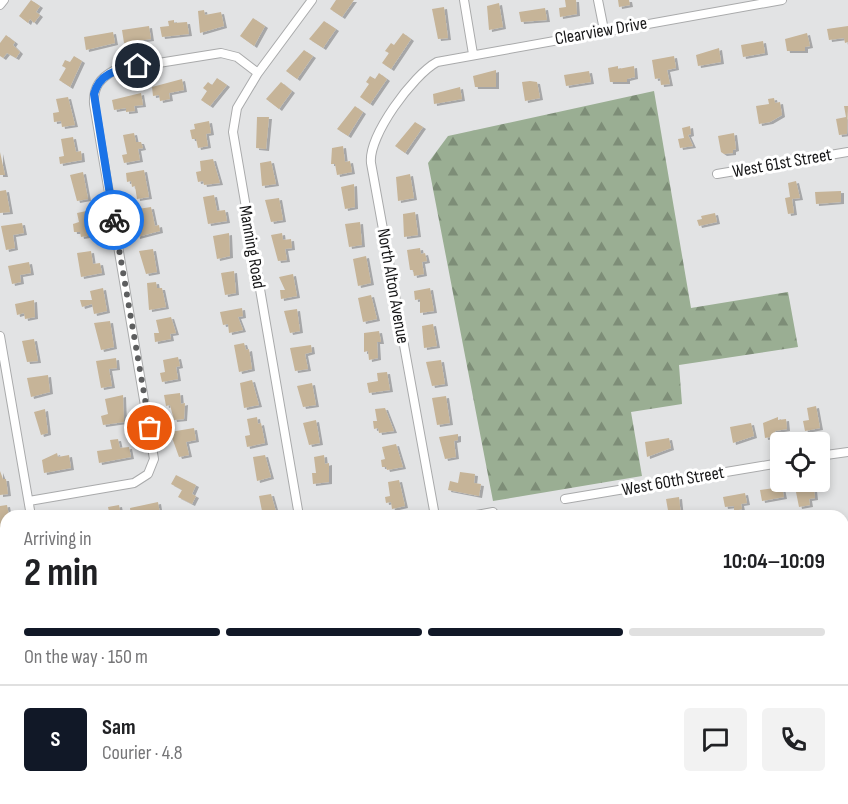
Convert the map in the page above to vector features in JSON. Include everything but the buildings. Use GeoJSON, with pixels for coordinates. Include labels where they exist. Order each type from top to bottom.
{"type":"FeatureCollection","features":[{"type":"Feature","properties":{"kind":"street"},"geometry":{"type":"LineString","coordinates":[[0,5],[4,0]]}},
{"type":"Feature","properties":{"kind":"street","name":"Manning Road"},"geometry":{"type":"LineString","coordinates":[[298,510],[233,132],[237,108],[258,73],[312,0]]}},
{"type":"Feature","properties":{"kind":"street"},"geometry":{"type":"LineString","coordinates":[[464,0],[472,54]]}},
{"type":"Feature","properties":{"kind":"street"},"geometry":{"type":"LineString","coordinates":[[598,0],[604,30]]}},
{"type":"Feature","properties":{"kind":"street","name":"Clearview Drive"},"geometry":{"type":"LineString","coordinates":[[424,70],[437,62],[472,54],[751,3],[782,0]]}},
{"type":"Feature","properties":{"kind":"street"},"geometry":{"type":"LineString","coordinates":[[29,501],[134,483],[152,469],[154,451],[94,104],[96,87],[105,76],[115,70],[213,53],[233,55],[258,73]]}},
{"type":"Feature","properties":{"kind":"street","name":"North Alton Avenue"},"geometry":{"type":"LineString","coordinates":[[424,70],[378,134],[371,157],[434,510]]}},
{"type":"Feature","properties":{"kind":"street","name":"West 61st Street"},"geometry":{"type":"LineString","coordinates":[[717,174],[848,152]]}},
{"type":"Feature","properties":{"kind":"street"},"geometry":{"type":"LineString","coordinates":[[0,336],[30,510]]}},
{"type":"Feature","properties":{"kind":"street"},"geometry":{"type":"LineString","coordinates":[[830,454],[848,452]]}},
{"type":"Feature","properties":{"kind":"street","name":"West 60th Street"},"geometry":{"type":"LineString","coordinates":[[565,499],[770,465]]}},
{"type":"Feature","properties":{"kind":"green space"},"geometry":{"type":"Polygon","coordinates":[[[654,91],[691,308],[788,292],[798,347],[679,365],[682,404],[631,412],[642,476],[493,501],[428,163],[448,136],[654,91]]]}},
{"type":"Feature","properties":{"kind":"way so far"},"geometry":{"type":"LineString","coordinates":[[114,220],[150,428]]}},
{"type":"Feature","properties":{"kind":"route"},"geometry":{"type":"LineString","coordinates":[[114,220],[94,94],[99,82],[107,74],[115,70],[138,66]]}}]}
